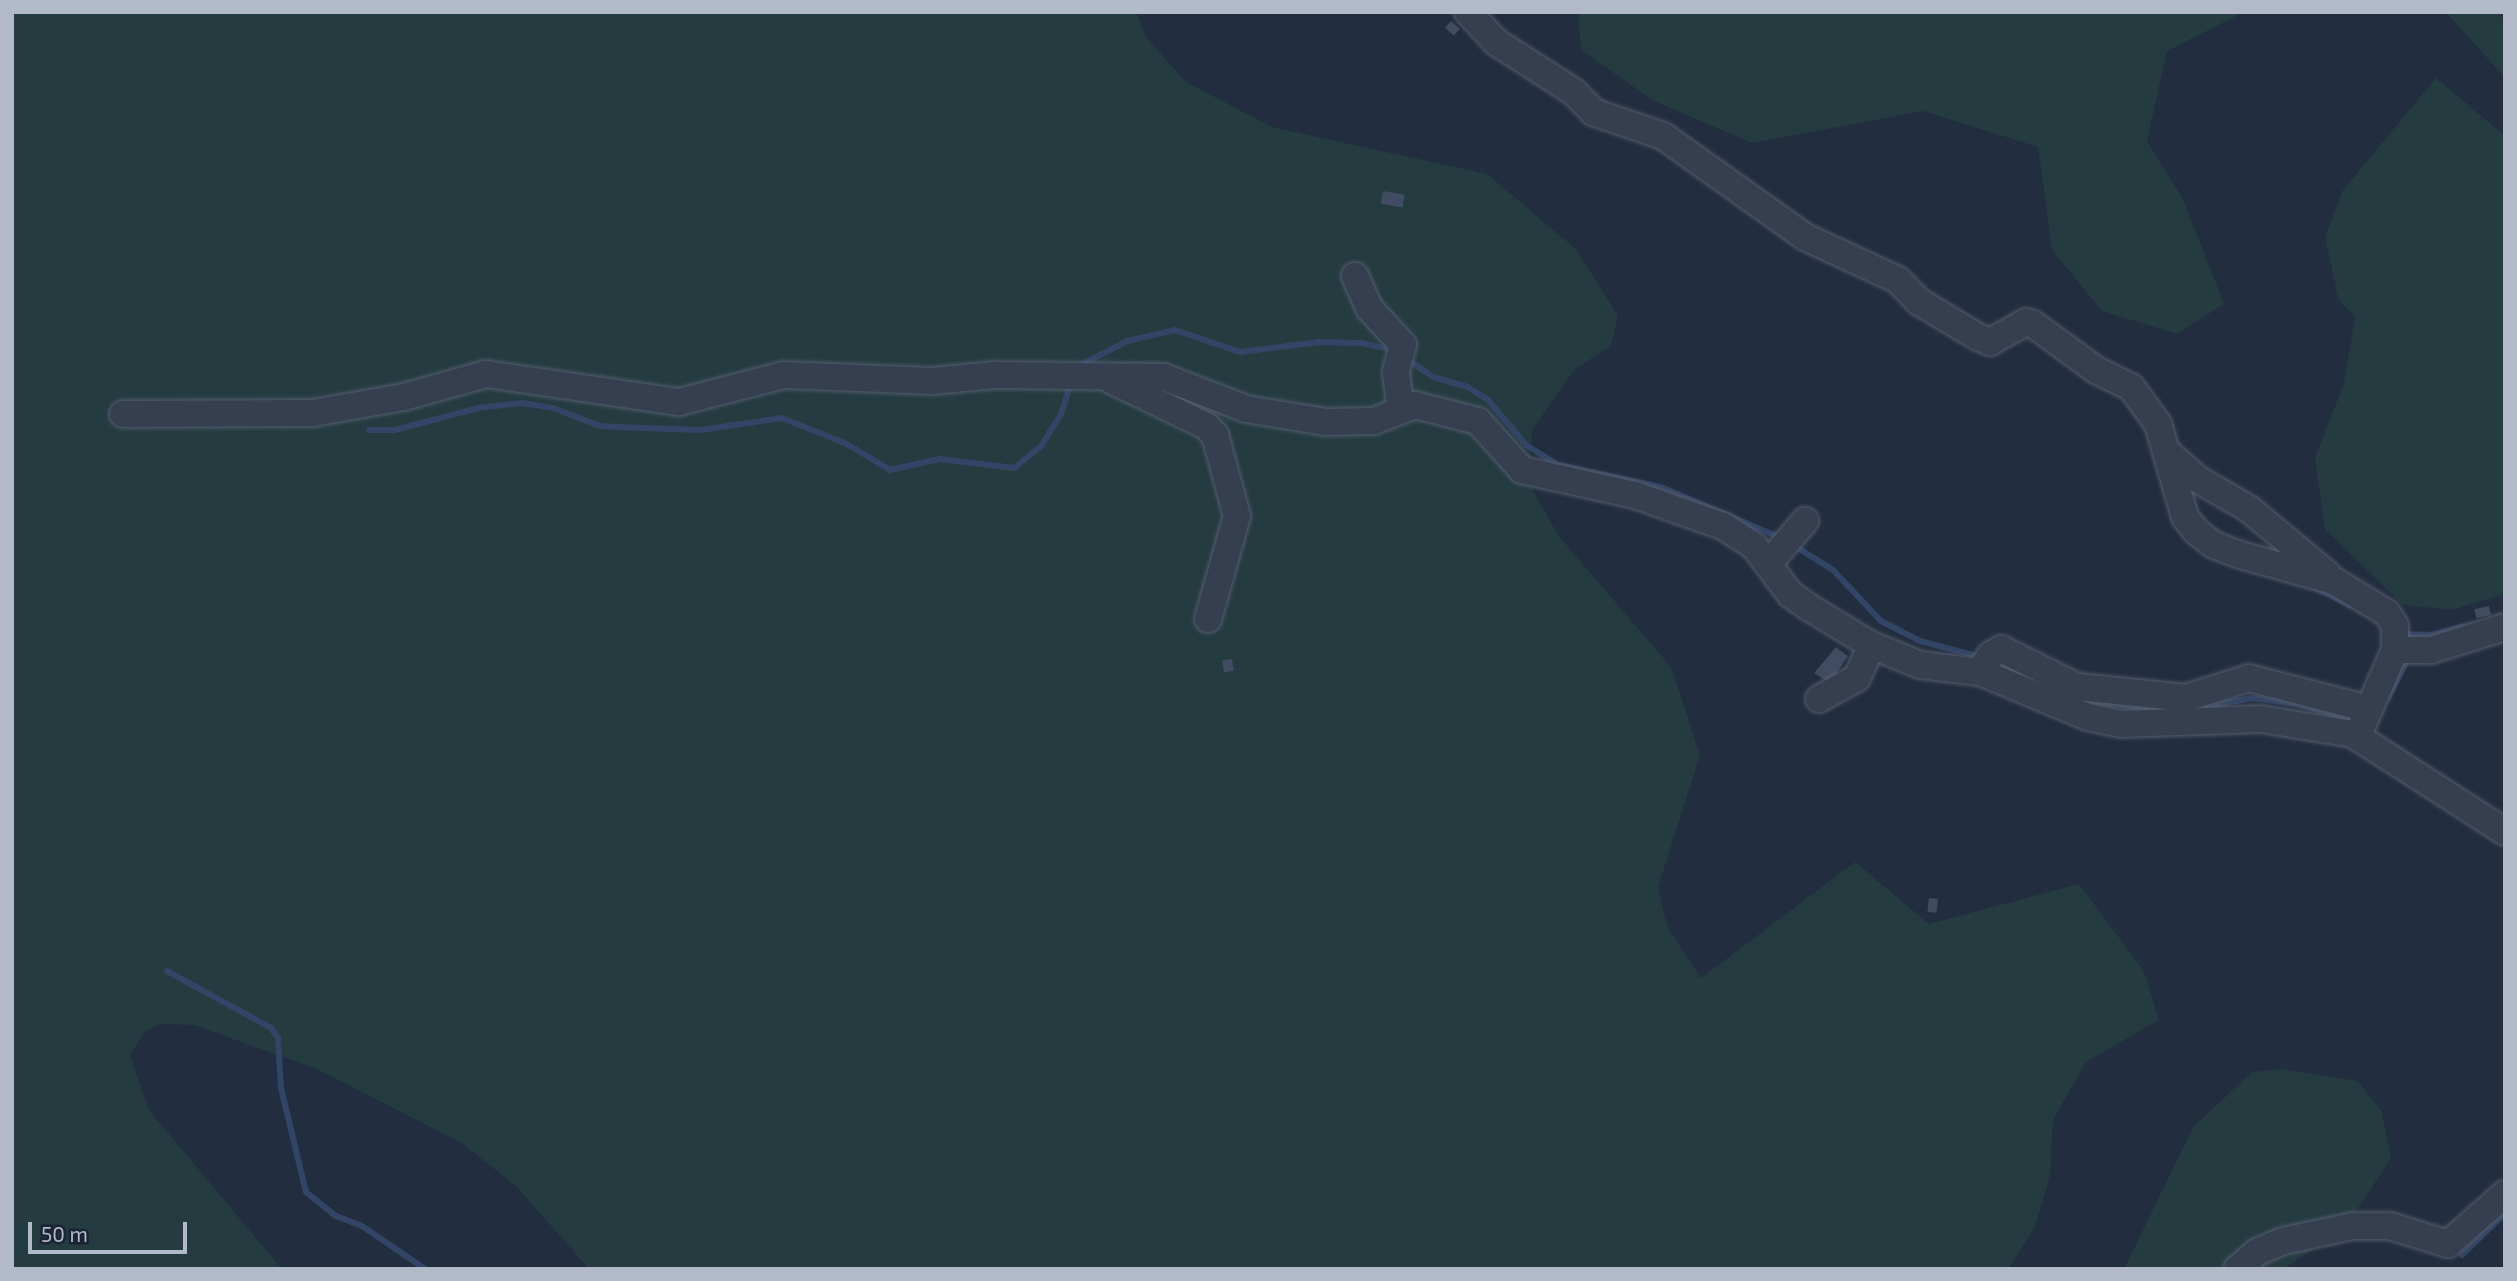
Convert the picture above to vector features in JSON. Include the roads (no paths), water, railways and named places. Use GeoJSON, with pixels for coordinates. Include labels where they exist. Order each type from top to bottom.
{"type":"FeatureCollection","features":[{"type":"Feature","properties":{"kind":"street"},"geometry":{"type":"LineString","coordinates":[[1468,12],[1496,42],[1574,92],[1594,112],[1663,136],[1805,237],[1898,280],[1918,301],[1978,337],[1990,342],[2026,322],[2034,324],[2096,370],[2131,387],[2158,424],[2185,517],[2214,545],[2334,581]]}},
{"type":"Feature","properties":{"kind":"street"},"geometry":{"type":"LineString","coordinates":[[1355,276],[1370,309],[1403,345],[1396,372],[1402,410]]}},
{"type":"Feature","properties":{"kind":"street"},"geometry":{"type":"LineString","coordinates":[[123,415],[313,413],[404,397],[486,374],[679,402],[784,375],[932,381],[996,375],[1164,377],[1246,409],[1283,418],[1374,421],[1415,405],[1478,421],[1521,470],[1635,495],[1723,526],[1755,547],[1790,594],[1872,645],[1920,665],[1979,672],[2088,717],[2121,723],[2261,719],[2298,722],[2357,737],[2505,832]]}},
{"type":"Feature","properties":{"kind":"street"},"geometry":{"type":"LineString","coordinates":[[1108,378],[1206,426],[1215,435],[1237,516],[1208,619]]}},
{"type":"Feature","properties":{"kind":"street"},"geometry":{"type":"LineString","coordinates":[[2168,453],[2199,480],[2277,530],[2334,581],[2387,613],[2395,626],[2395,650],[2357,737]]}},
{"type":"Feature","properties":{"kind":"street"},"geometry":{"type":"LineString","coordinates":[[1768,564],[1805,522]]}},
{"type":"Feature","properties":{"kind":"street"},"geometry":{"type":"LineString","coordinates":[[2395,650],[2431,650],[2505,627]]}},
{"type":"Feature","properties":{"kind":"street"},"geometry":{"type":"LineString","coordinates":[[1819,699],[1857,678],[1872,645]]}},
{"type":"Feature","properties":{"kind":"street"},"geometry":{"type":"LineString","coordinates":[[1979,672],[1991,654],[2001,649],[2078,687],[2186,698],[2249,678],[2369,709]]}},
{"type":"Feature","properties":{"kind":"street"},"geometry":{"type":"LineString","coordinates":[[2237,1269],[2258,1252],[2283,1241],[2353,1226],[2390,1226],[2448,1256],[2505,1194]]}},
{"type":"Feature","properties":{"kind":"waterway"},"geometry":{"type":"LineString","coordinates":[[1075,368],[1127,341],[1175,330],[1240,352],[1319,342],[1362,343],[1393,350]]}},
{"type":"Feature","properties":{"kind":"waterway"},"geometry":{"type":"LineString","coordinates":[[1408,360],[1433,377],[1468,387],[1488,400],[1526,445],[1558,465],[1661,487],[1781,538]]}},
{"type":"Feature","properties":{"kind":"waterway"},"geometry":{"type":"LineString","coordinates":[[369,430],[395,430],[478,408],[522,403],[553,408],[600,426],[700,430],[782,418],[847,444],[890,470],[939,459],[1014,468],[1041,446],[1061,414],[1070,387]]}},
{"type":"Feature","properties":{"kind":"waterway"},"geometry":{"type":"LineString","coordinates":[[1793,545],[1833,570],[1881,621],[1920,641],[1977,656]]}},
{"type":"Feature","properties":{"kind":"waterway"},"geometry":{"type":"LineString","coordinates":[[2316,588],[2350,605]]}},
{"type":"Feature","properties":{"kind":"waterway"},"geometry":{"type":"LineString","coordinates":[[2404,634],[2431,635],[2464,626]]}},
{"type":"Feature","properties":{"kind":"waterway"},"geometry":{"type":"LineString","coordinates":[[2388,698],[2406,663]]}},
{"type":"Feature","properties":{"kind":"waterway"},"geometry":{"type":"LineString","coordinates":[[2000,665],[2034,679]]}},
{"type":"Feature","properties":{"kind":"waterway"},"geometry":{"type":"LineString","coordinates":[[2196,708],[2253,698],[2297,704],[2347,718]]}},
{"type":"Feature","properties":{"kind":"waterway"},"geometry":{"type":"LineString","coordinates":[[2096,701],[2158,711]]}},
{"type":"Feature","properties":{"kind":"waterway"},"geometry":{"type":"LineString","coordinates":[[167,971],[271,1028],[278,1038],[281,1088],[306,1192],[336,1216],[362,1226],[425,1269]]}},
{"type":"Feature","properties":{"kind":"waterway"},"geometry":{"type":"LineString","coordinates":[[2462,1255],[2505,1213]]}}]}
